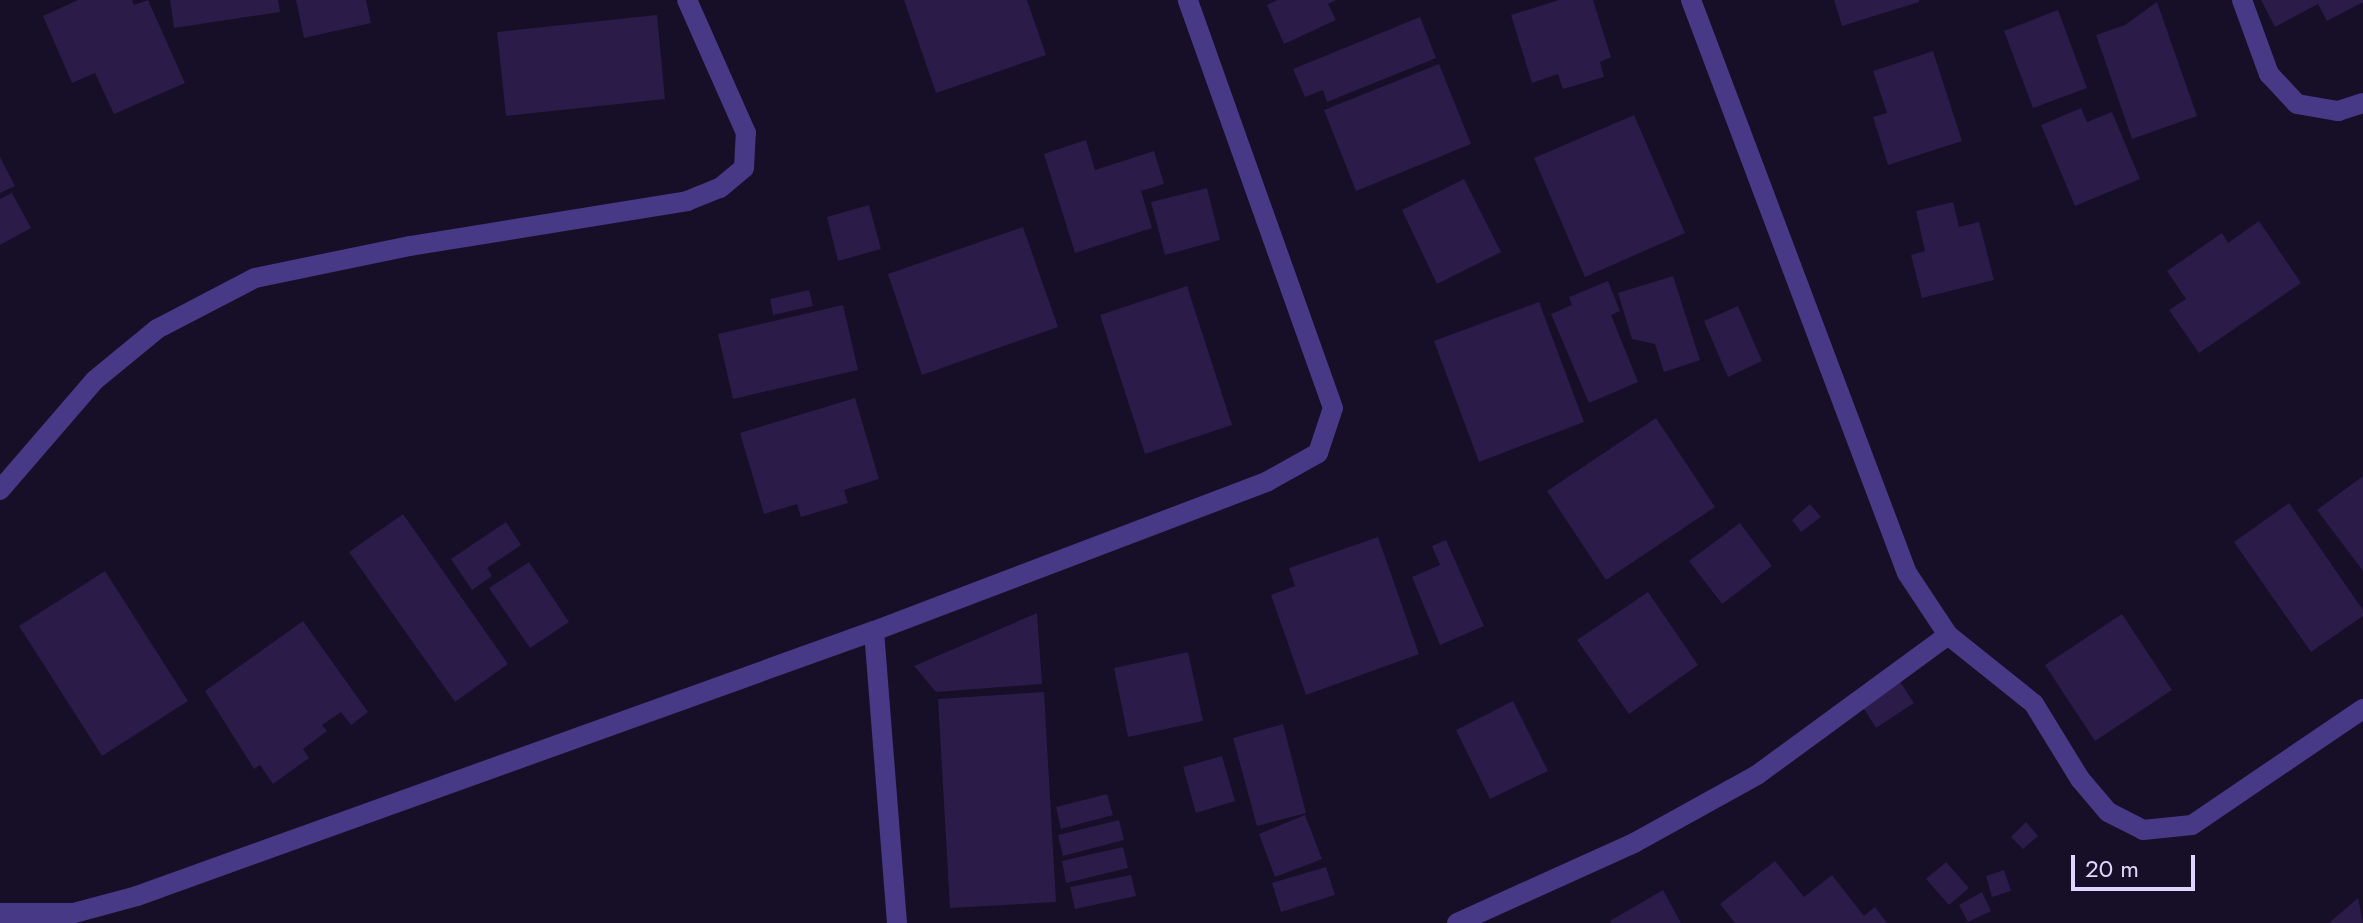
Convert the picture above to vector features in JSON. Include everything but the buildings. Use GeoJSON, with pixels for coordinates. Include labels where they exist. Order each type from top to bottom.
{"type":"FeatureCollection","features":[{"type":"Feature","properties":{"kind":"street"},"geometry":{"type":"LineString","coordinates":[[0,490],[95,380],[157,329],[255,278],[410,246],[687,201],[720,188],[744,168],[746,133],[687,0]]}},
{"type":"Feature","properties":{"kind":"street"},"geometry":{"type":"LineString","coordinates":[[0,913],[74,913],[137,896],[874,631],[1268,481],[1318,453],[1333,408],[1188,0]]}},
{"type":"Feature","properties":{"kind":"street"},"geometry":{"type":"LineString","coordinates":[[1691,0],[1907,573],[1948,635],[2034,704],[2080,779],[2108,812],[2143,830],[2192,825],[2363,709]]}},
{"type":"Feature","properties":{"kind":"street"},"geometry":{"type":"LineString","coordinates":[[2242,0],[2269,74],[2297,104],[2338,111],[2363,103]]}},
{"type":"Feature","properties":{"kind":"street"},"geometry":{"type":"LineString","coordinates":[[874,631],[897,923]]}},
{"type":"Feature","properties":{"kind":"street"},"geometry":{"type":"LineString","coordinates":[[1457,923],[1634,843],[1757,775],[1948,635]]}}]}
